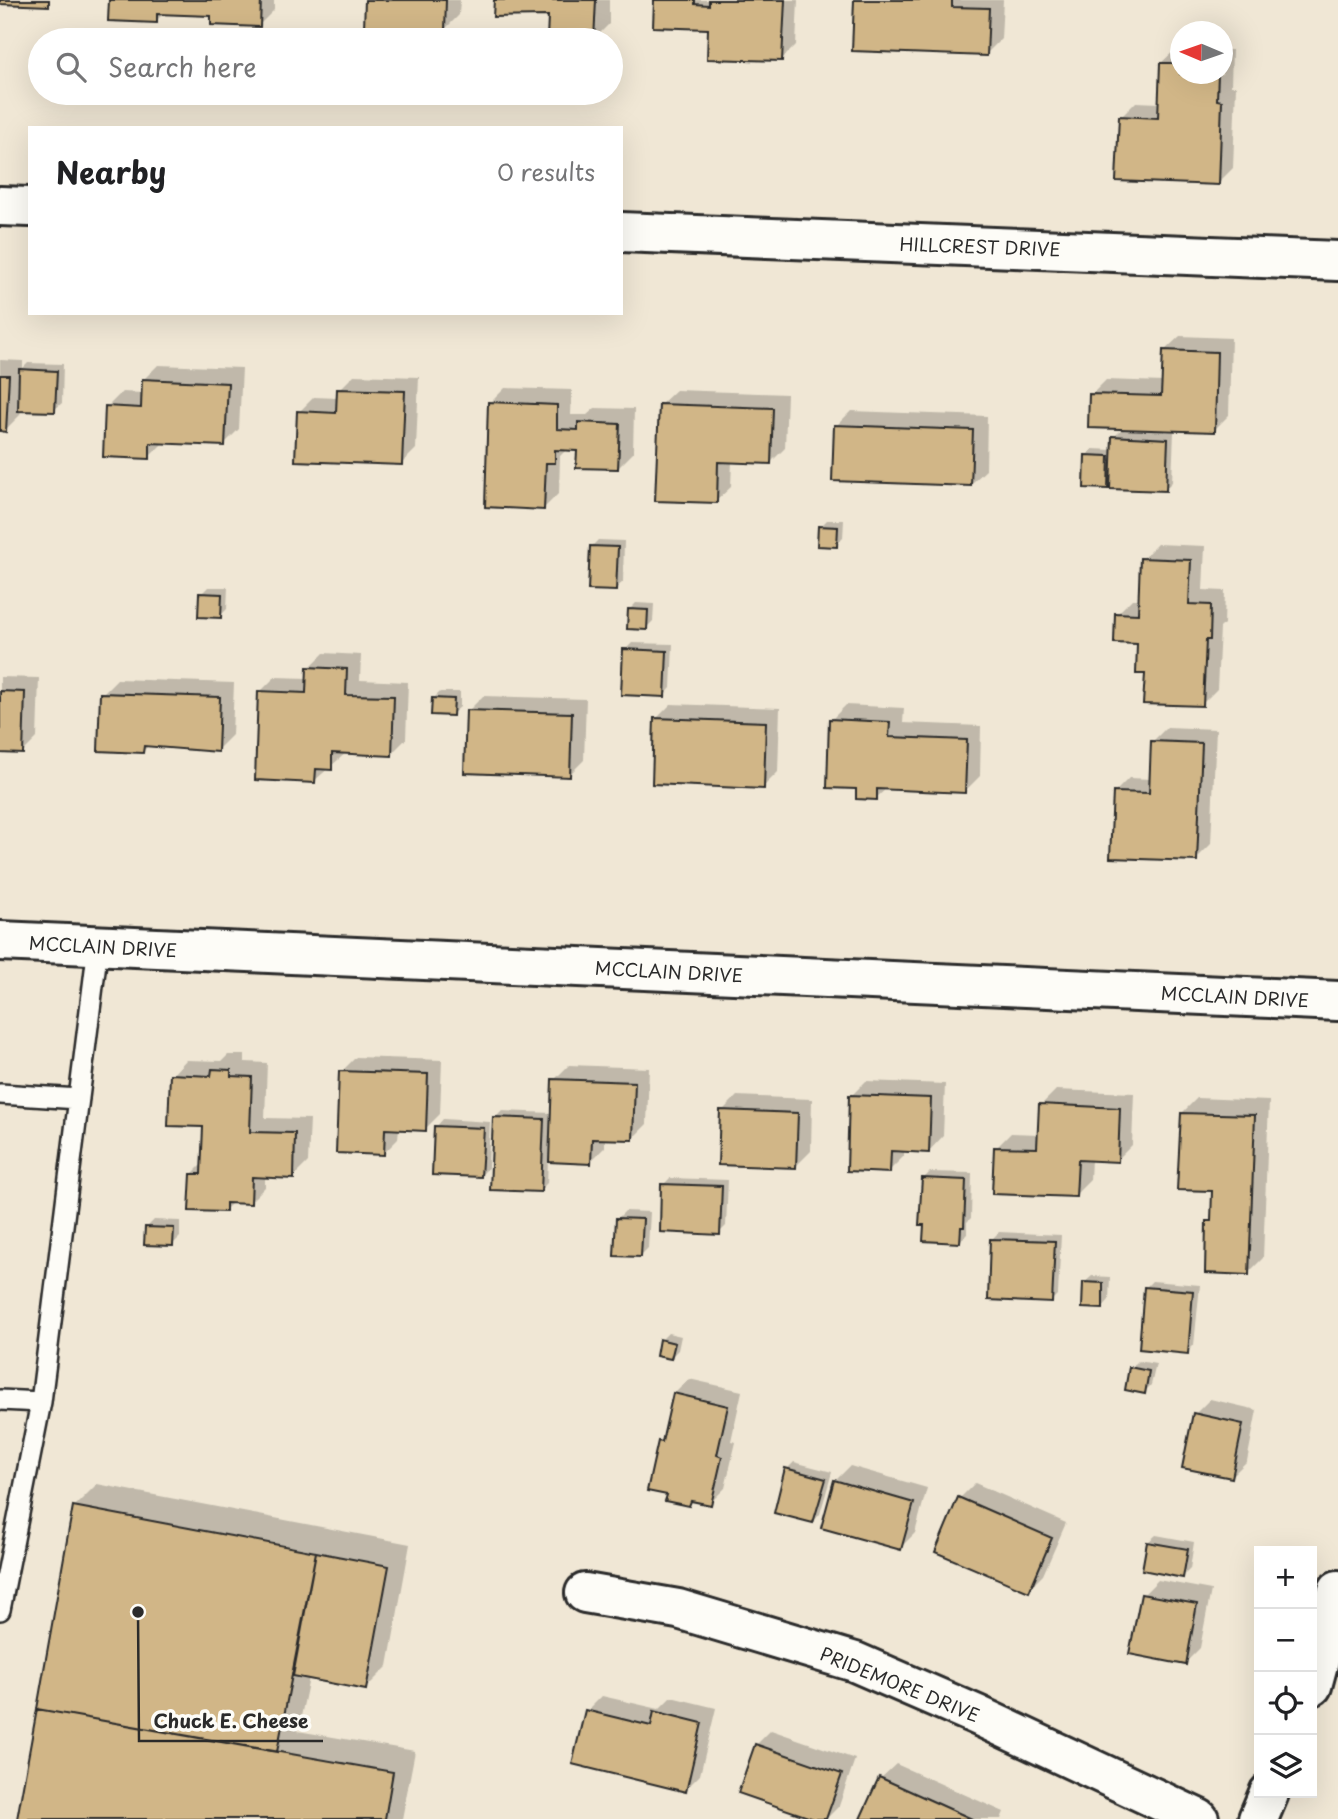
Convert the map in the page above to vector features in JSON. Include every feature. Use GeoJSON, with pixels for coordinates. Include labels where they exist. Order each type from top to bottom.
{"type":"FeatureCollection","features":[{"type":"Feature","properties":{"kind":"street"},"geometry":{"type":"LineString","coordinates":[[0,206],[28,207]]}},
{"type":"Feature","properties":{"kind":"street","name":"HILLCREST DRIVE"},"geometry":{"type":"LineString","coordinates":[[623,232],[1338,261]]}},
{"type":"Feature","properties":{"kind":"street","name":"MCCLAIN DRIVE"},"geometry":{"type":"LineString","coordinates":[[0,941],[1338,1001]]}},
{"type":"Feature","properties":{"kind":"street"},"geometry":{"type":"LineString","coordinates":[[1316,1672],[1338,1590]]}},
{"type":"Feature","properties":{"kind":"street","name":"PRIDEMORE DRIVE"},"geometry":{"type":"LineString","coordinates":[[585,1592],[678,1609],[855,1662],[978,1715],[1199,1819]]}},
{"type":"Feature","properties":{"kind":"street"},"geometry":{"type":"LineString","coordinates":[[1258,1819],[1267,1798]]}},
{"type":"Feature","properties":{"kind":"lane"},"geometry":{"type":"LineString","coordinates":[[0,1610],[41,1402],[98,946]]}},
{"type":"Feature","properties":{"kind":"lane"},"geometry":{"type":"LineString","coordinates":[[0,1094],[79,1098]]}},
{"type":"Feature","properties":{"kind":"lane"},"geometry":{"type":"LineString","coordinates":[[0,1400],[41,1402]]}},
{"type":"Feature","properties":{"kind":"building"},"geometry":{"type":"Polygon","coordinates":[[[0,0],[49,0],[49,6],[0,4],[0,0]]]}},
{"type":"Feature","properties":{"kind":"building"},"geometry":{"type":"Polygon","coordinates":[[[109,0],[261,0],[260,27],[211,25],[211,16],[157,14],[157,23],[108,21],[109,0]]]}},
{"type":"Feature","properties":{"kind":"building"},"geometry":{"type":"Polygon","coordinates":[[[365,0],[446,0],[445,28],[364,28],[365,0]]]}},
{"type":"Feature","properties":{"kind":"building"},"geometry":{"type":"Polygon","coordinates":[[[494,0],[596,0],[595,28],[547,28],[548,16],[493,17],[494,0]]]}},
{"type":"Feature","properties":{"kind":"building"},"geometry":{"type":"Polygon","coordinates":[[[654,0],[695,0],[695,4],[709,5],[709,0],[785,0],[782,61],[707,59],[708,29],[653,27],[654,0]]]}},
{"type":"Feature","properties":{"kind":"building"},"geometry":{"type":"Polygon","coordinates":[[[854,0],[952,0],[952,7],[989,8],[987,56],[852,51],[854,0]]]}},
{"type":"Feature","properties":{"kind":"building"},"geometry":{"type":"Polygon","coordinates":[[[1160,63],[1170,63],[1170,84],[1218,84],[1217,100],[1222,101],[1219,185],[1116,181],[1119,116],[1158,118],[1160,63]]]}},
{"type":"Feature","properties":{"kind":"building"},"geometry":{"type":"Polygon","coordinates":[[[1163,350],[1217,352],[1215,432],[1088,428],[1089,394],[1161,396],[1163,350]]]}},
{"type":"Feature","properties":{"kind":"building"},"geometry":{"type":"Polygon","coordinates":[[[19,369],[57,371],[55,412],[18,411],[19,369]]]}},
{"type":"Feature","properties":{"kind":"building"},"geometry":{"type":"Polygon","coordinates":[[[0,375],[9,375],[6,432],[0,431],[0,375]]]}},
{"type":"Feature","properties":{"kind":"building"},"geometry":{"type":"Polygon","coordinates":[[[142,379],[228,383],[225,446],[150,443],[150,459],[103,457],[105,406],[141,408],[142,379]]]}},
{"type":"Feature","properties":{"kind":"building"},"geometry":{"type":"Polygon","coordinates":[[[337,389],[405,391],[402,465],[295,461],[297,411],[336,413],[337,389]]]}},
{"type":"Feature","properties":{"kind":"building"},"geometry":{"type":"Polygon","coordinates":[[[488,402],[557,405],[557,429],[578,430],[578,422],[620,424],[618,469],[576,468],[577,451],[555,450],[555,463],[546,463],[544,510],[485,507],[488,402]]]}},
{"type":"Feature","properties":{"kind":"building"},"geometry":{"type":"Polygon","coordinates":[[[659,404],[773,408],[771,464],[718,462],[717,503],[655,501],[659,404]]]}},
{"type":"Feature","properties":{"kind":"building"},"geometry":{"type":"Polygon","coordinates":[[[834,425],[973,430],[971,486],[832,481],[834,425]]]}},
{"type":"Feature","properties":{"kind":"building"},"geometry":{"type":"Polygon","coordinates":[[[1112,436],[1168,439],[1166,491],[1110,489],[1112,436]]]}},
{"type":"Feature","properties":{"kind":"building"},"geometry":{"type":"Polygon","coordinates":[[[1085,455],[1109,456],[1108,489],[1084,488],[1085,455]]]}},
{"type":"Feature","properties":{"kind":"building"},"geometry":{"type":"Polygon","coordinates":[[[818,526],[838,527],[837,547],[817,546],[818,526]]]}},
{"type":"Feature","properties":{"kind":"building"},"geometry":{"type":"Polygon","coordinates":[[[590,546],[618,547],[616,591],[588,590],[590,546]]]}},
{"type":"Feature","properties":{"kind":"building"},"geometry":{"type":"Polygon","coordinates":[[[1140,558],[1191,560],[1189,604],[1211,605],[1210,640],[1206,640],[1203,706],[1143,704],[1145,674],[1136,674],[1137,644],[1114,643],[1115,613],[1138,614],[1140,558]]]}},
{"type":"Feature","properties":{"kind":"building"},"geometry":{"type":"Polygon","coordinates":[[[199,593],[222,594],[221,618],[198,617],[199,593]]]}},
{"type":"Feature","properties":{"kind":"building"},"geometry":{"type":"Polygon","coordinates":[[[628,609],[648,610],[647,630],[627,629],[628,609]]]}},
{"type":"Feature","properties":{"kind":"building"},"geometry":{"type":"Polygon","coordinates":[[[623,649],[667,651],[665,697],[621,695],[623,649]]]}},
{"type":"Feature","properties":{"kind":"building"},"geometry":{"type":"Polygon","coordinates":[[[307,667],[347,669],[346,695],[394,696],[392,756],[332,753],[332,770],[316,769],[315,783],[255,780],[258,691],[306,693],[307,667]]]}},
{"type":"Feature","properties":{"kind":"building"},"geometry":{"type":"Polygon","coordinates":[[[0,691],[25,692],[23,754],[0,753],[0,691]]]}},
{"type":"Feature","properties":{"kind":"building"},"geometry":{"type":"Polygon","coordinates":[[[100,693],[220,697],[218,752],[144,746],[143,753],[98,751],[100,693]]]}},
{"type":"Feature","properties":{"kind":"building"},"geometry":{"type":"Polygon","coordinates":[[[432,698],[454,699],[453,716],[431,715],[432,698]]]}},
{"type":"Feature","properties":{"kind":"building"},"geometry":{"type":"Polygon","coordinates":[[[466,710],[572,713],[570,777],[464,773],[466,710]]]}},
{"type":"Feature","properties":{"kind":"building"},"geometry":{"type":"Polygon","coordinates":[[[654,718],[766,722],[764,789],[652,784],[654,718]]]}},
{"type":"Feature","properties":{"kind":"building"},"geometry":{"type":"Polygon","coordinates":[[[829,719],[890,722],[889,737],[967,740],[965,793],[877,789],[877,800],[856,799],[856,789],[827,788],[829,719]]]}},
{"type":"Feature","properties":{"kind":"building"},"geometry":{"type":"Polygon","coordinates":[[[1151,741],[1202,743],[1197,861],[1110,858],[1113,792],[1149,793],[1151,741]]]}},
{"type":"Feature","properties":{"kind":"building"},"geometry":{"type":"Polygon","coordinates":[[[212,1069],[231,1070],[231,1076],[252,1077],[250,1132],[295,1133],[294,1179],[252,1177],[251,1204],[226,1203],[226,1212],[189,1211],[191,1174],[201,1174],[203,1127],[168,1126],[170,1074],[211,1076],[212,1069]]]}},
{"type":"Feature","properties":{"kind":"building"},"geometry":{"type":"Polygon","coordinates":[[[339,1071],[428,1074],[426,1131],[385,1129],[384,1155],[336,1153],[339,1071]]]}},
{"type":"Feature","properties":{"kind":"building"},"geometry":{"type":"Polygon","coordinates":[[[552,1079],[635,1082],[633,1140],[592,1139],[591,1164],[549,1162],[552,1079]]]}},
{"type":"Feature","properties":{"kind":"building"},"geometry":{"type":"Polygon","coordinates":[[[849,1095],[931,1098],[929,1153],[891,1151],[890,1173],[847,1171],[849,1095]]]}},
{"type":"Feature","properties":{"kind":"building"},"geometry":{"type":"Polygon","coordinates":[[[1039,1104],[1120,1108],[1118,1162],[1078,1160],[1076,1197],[992,1194],[994,1147],[1037,1148],[1039,1104]]]}},
{"type":"Feature","properties":{"kind":"building"},"geometry":{"type":"Polygon","coordinates":[[[720,1110],[798,1113],[796,1168],[718,1165],[720,1110]]]}},
{"type":"Feature","properties":{"kind":"building"},"geometry":{"type":"Polygon","coordinates":[[[1181,1113],[1255,1115],[1249,1275],[1205,1273],[1206,1221],[1211,1221],[1212,1191],[1177,1190],[1181,1113]]]}},
{"type":"Feature","properties":{"kind":"building"},"geometry":{"type":"Polygon","coordinates":[[[493,1117],[544,1119],[541,1192],[490,1190],[493,1117]]]}},
{"type":"Feature","properties":{"kind":"building"},"geometry":{"type":"Polygon","coordinates":[[[434,1126],[484,1128],[481,1177],[432,1175],[434,1126]]]}},
{"type":"Feature","properties":{"kind":"building"},"geometry":{"type":"Polygon","coordinates":[[[922,1178],[966,1180],[964,1227],[961,1227],[960,1243],[923,1241],[924,1225],[919,1225],[922,1178]]]}},
{"type":"Feature","properties":{"kind":"building"},"geometry":{"type":"Polygon","coordinates":[[[661,1184],[722,1186],[720,1235],[660,1232],[661,1184]]]}},
{"type":"Feature","properties":{"kind":"building"},"geometry":{"type":"Polygon","coordinates":[[[616,1218],[643,1219],[641,1257],[614,1256],[616,1218]]]}},
{"type":"Feature","properties":{"kind":"building"},"geometry":{"type":"Polygon","coordinates":[[[145,1227],[174,1228],[173,1246],[144,1245],[145,1227]]]}},
{"type":"Feature","properties":{"kind":"building"},"geometry":{"type":"Polygon","coordinates":[[[990,1239],[1055,1241],[1052,1303],[988,1300],[990,1239]]]}},
{"type":"Feature","properties":{"kind":"building"},"geometry":{"type":"Polygon","coordinates":[[[1083,1282],[1103,1283],[1103,1309],[1082,1308],[1083,1282]]]}},
{"type":"Feature","properties":{"kind":"building"},"geometry":{"type":"Polygon","coordinates":[[[1144,1287],[1193,1291],[1188,1354],[1139,1349],[1144,1287]]]}},
{"type":"Feature","properties":{"kind":"building"},"geometry":{"type":"Polygon","coordinates":[[[659,1339],[675,1343],[671,1359],[656,1356],[659,1339]]]}},
{"type":"Feature","properties":{"kind":"building"},"geometry":{"type":"Polygon","coordinates":[[[1129,1367],[1149,1371],[1145,1394],[1125,1390],[1129,1367]]]}},
{"type":"Feature","properties":{"kind":"building"},"geometry":{"type":"Polygon","coordinates":[[[673,1393],[728,1406],[717,1455],[722,1457],[711,1505],[691,1501],[689,1506],[665,1501],[667,1495],[647,1491],[658,1441],[662,1442],[673,1393]]]}},
{"type":"Feature","properties":{"kind":"building"},"geometry":{"type":"Polygon","coordinates":[[[1193,1413],[1243,1424],[1232,1478],[1182,1468],[1193,1413]]]}},
{"type":"Feature","properties":{"kind":"building"},"geometry":{"type":"Polygon","coordinates":[[[785,1468],[826,1479],[813,1523],[774,1513],[785,1468]]]}},
{"type":"Feature","properties":{"kind":"building"},"geometry":{"type":"Polygon","coordinates":[[[834,1480],[914,1503],[901,1550],[821,1528],[834,1480]]]}},
{"type":"Feature","properties":{"kind":"building"},"geometry":{"type":"Polygon","coordinates":[[[958,1497],[1052,1538],[1029,1592],[935,1552],[958,1497]]]}},
{"type":"Feature","properties":{"kind":"building"},"geometry":{"type":"Polygon","coordinates":[[[73,1506],[316,1552],[277,1752],[37,1709],[73,1506]]]}},
{"type":"Feature","properties":{"kind":"building"},"geometry":{"type":"Polygon","coordinates":[[[1147,1542],[1188,1549],[1183,1578],[1142,1570],[1147,1542]]]}},
{"type":"Feature","properties":{"kind":"building"},"geometry":{"type":"Polygon","coordinates":[[[316,1552],[389,1566],[366,1690],[293,1676],[316,1552]]]}},
{"type":"Feature","properties":{"kind":"building"},"geometry":{"type":"Polygon","coordinates":[[[1141,1594],[1197,1604],[1186,1665],[1129,1654],[1141,1594]]]}},
{"type":"Feature","properties":{"kind":"building"},"geometry":{"type":"Polygon","coordinates":[[[37,1709],[393,1772],[385,1819],[17,1819],[37,1709]]]}},
{"type":"Feature","properties":{"kind":"building"},"geometry":{"type":"Polygon","coordinates":[[[585,1710],[651,1726],[654,1711],[702,1723],[686,1792],[572,1764],[585,1710]]]}},
{"type":"Feature","properties":{"kind":"building"},"geometry":{"type":"Polygon","coordinates":[[[755,1744],[842,1774],[826,1819],[814,1819],[738,1793],[755,1744]]]}},
{"type":"Feature","properties":{"kind":"building"},"geometry":{"type":"Polygon","coordinates":[[[879,1777],[972,1819],[860,1819],[879,1777]]]}},
{"type":"Feature","properties":{"kind":"place","name":"Chuck E. Cheese"},"geometry":{"type":"Point","coordinates":[138,1612]}}]}
